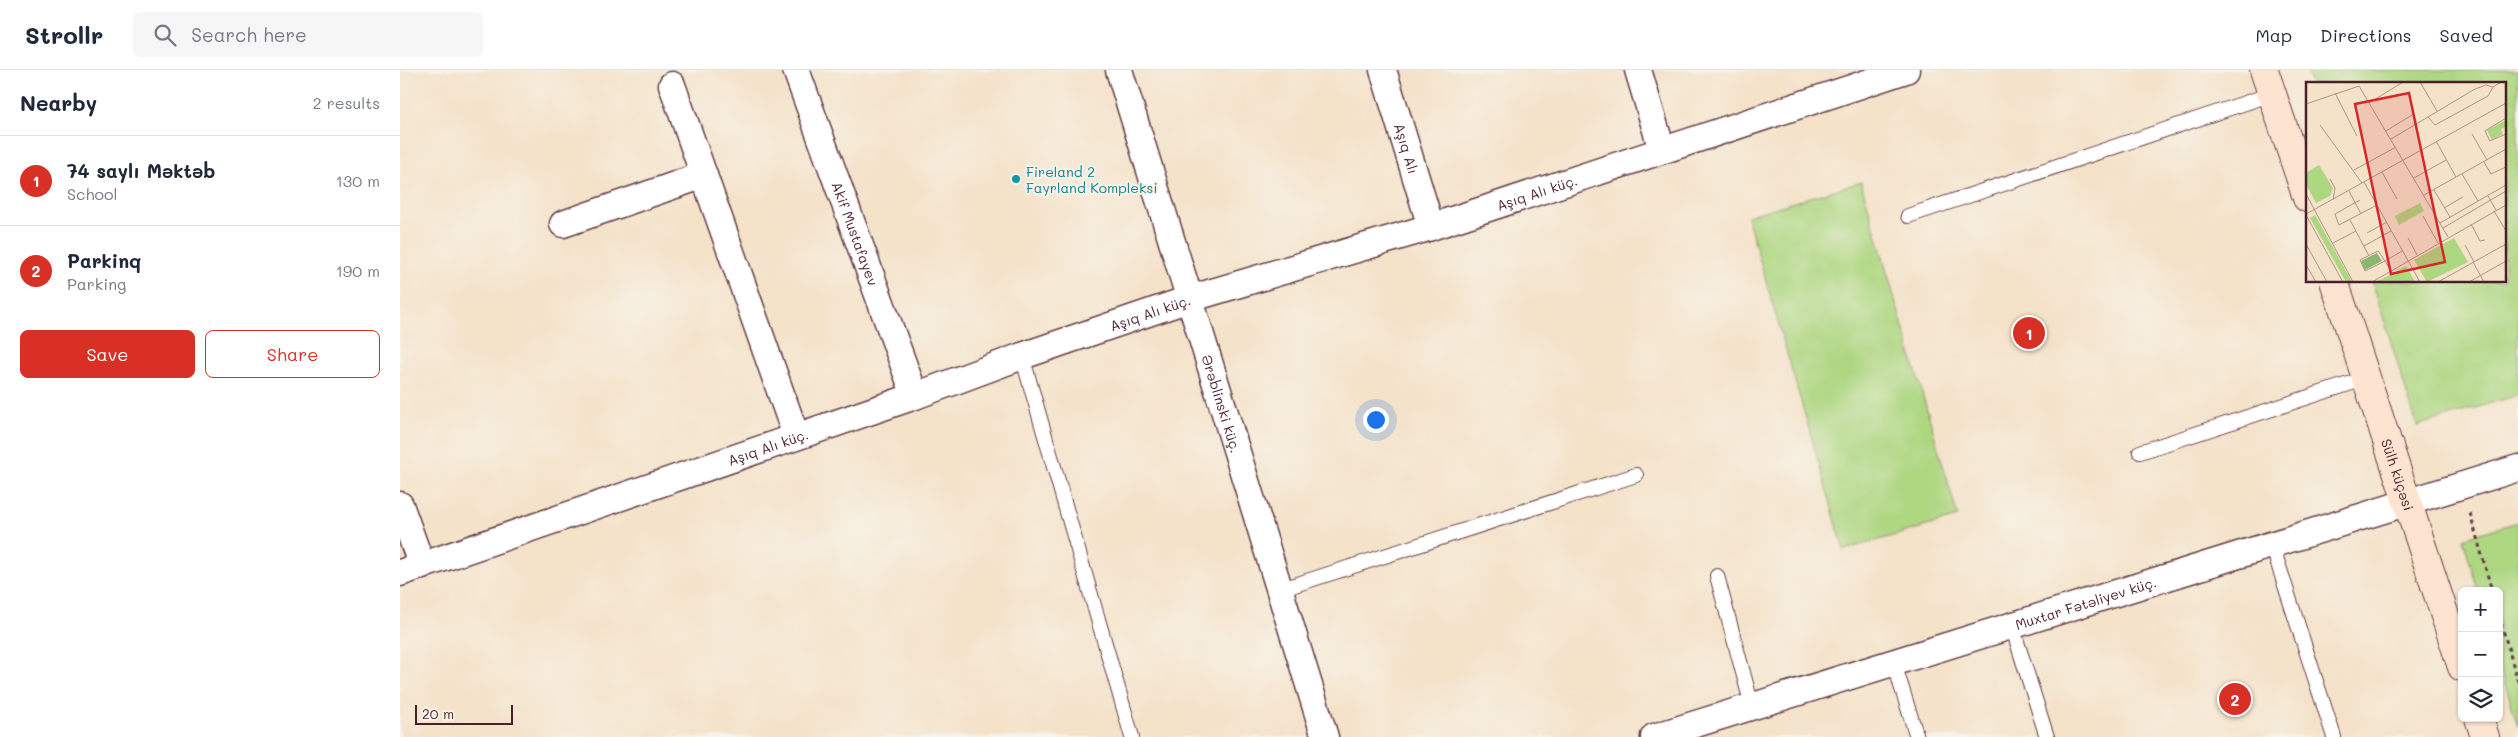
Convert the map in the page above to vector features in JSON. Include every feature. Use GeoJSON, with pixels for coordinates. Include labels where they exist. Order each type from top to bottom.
{"type":"FeatureCollection","features":[{"type":"Feature","properties":{"kind":"street","name":"Akif Mustafayev"},"geometry":{"type":"LineString","coordinates":[[796,70],[915,396]]}},
{"type":"Feature","properties":{"kind":"street","name":"Ərəblinski küç."},"geometry":{"type":"LineString","coordinates":[[1119,70],[1325,737]]}},
{"type":"Feature","properties":{"kind":"street","name":"Aşıq Alı"},"geometry":{"type":"LineString","coordinates":[[1383,70],[1431,227]]}},
{"type":"Feature","properties":{"kind":"street"},"geometry":{"type":"LineString","coordinates":[[1638,70],[1662,150]]}},
{"type":"Feature","properties":{"kind":"street","name":"Aşıq Alı küç."},"geometry":{"type":"LineString","coordinates":[[411,570],[915,396],[1022,356],[1189,298],[1431,227],[1906,70]]}},
{"type":"Feature","properties":{"kind":"street"},"geometry":{"type":"LineString","coordinates":[[2268,82],[2306,195]]}},
{"type":"Feature","properties":{"kind":"street"},"geometry":{"type":"LineString","coordinates":[[672,85],[796,436]]}},
{"type":"Feature","properties":{"kind":"street"},"geometry":{"type":"LineString","coordinates":[[563,224],[704,175]]}},
{"type":"Feature","properties":{"kind":"street","name":"Sülh küçəsi"},"geometry":{"type":"LineString","coordinates":[[2334,282],[2458,655]]}},
{"type":"Feature","properties":{"kind":"street","name":"Muxtar Fətəliyev küç."},"geometry":{"type":"LineString","coordinates":[[1662,736],[1752,706],[2518,468]]}},
{"type":"Feature","properties":{"kind":"street"},"geometry":{"type":"LineString","coordinates":[[400,505],[411,570]]}},
{"type":"Feature","properties":{"kind":"street"},"geometry":{"type":"LineString","coordinates":[[2479,722],[2485,737]]}},
{"type":"Feature","properties":{"kind":"lane"},"geometry":{"type":"LineString","coordinates":[[1908,216],[2268,82]]}},
{"type":"Feature","properties":{"kind":"lane"},"geometry":{"type":"LineString","coordinates":[[1022,356],[1132,737]]}},
{"type":"Feature","properties":{"kind":"lane"},"geometry":{"type":"LineString","coordinates":[[2140,452],[2367,378]]}},
{"type":"Feature","properties":{"kind":"lane"},"geometry":{"type":"LineString","coordinates":[[1279,590],[1636,475]]}},
{"type":"Feature","properties":{"kind":"lane"},"geometry":{"type":"LineString","coordinates":[[2272,545],[2334,737]]}},
{"type":"Feature","properties":{"kind":"lane"},"geometry":{"type":"LineString","coordinates":[[1717,576],[1752,706]]}},
{"type":"Feature","properties":{"kind":"lane"},"geometry":{"type":"LineString","coordinates":[[2012,626],[2048,737]]}},
{"type":"Feature","properties":{"kind":"lane"},"geometry":{"type":"LineString","coordinates":[[1894,662],[1917,737]]}},
{"type":"Feature","properties":{"kind":"path"},"geometry":{"type":"LineString","coordinates":[[2462,486],[2491,587]]}},
{"type":"Feature","properties":{"kind":"path"},"geometry":{"type":"LineString","coordinates":[[2503,629],[2518,680]]}},
{"type":"Feature","properties":{"kind":"green space"},"geometry":{"type":"Polygon","coordinates":[[[2307,70],[2518,70],[2518,395],[2417,426],[2372,282],[2506,282],[2506,82],[2310,82],[2307,70]]]}},
{"type":"Feature","properties":{"kind":"green space"},"geometry":{"type":"Polygon","coordinates":[[[1861,182],[1958,517],[1844,550],[1747,216],[1861,182]]]}},
{"type":"Feature","properties":{"kind":"green space"},"geometry":{"type":"Polygon","coordinates":[[[2518,522],[2518,727],[2503,676],[2503,587],[2477,587],[2463,538],[2518,522]]]}},
{"type":"Feature","properties":{"kind":"place","name":"Fireland 2 Fayrland Kompleksi"},"geometry":{"type":"Point","coordinates":[1016,179]}},
{"type":"Feature","properties":{"kind":"place","name":"74 saylı Məktəb"},"geometry":{"type":"Point","coordinates":[2029,333]}},
{"type":"Feature","properties":{"kind":"place","name":"Parkinq"},"geometry":{"type":"Point","coordinates":[2235,699]}}]}
